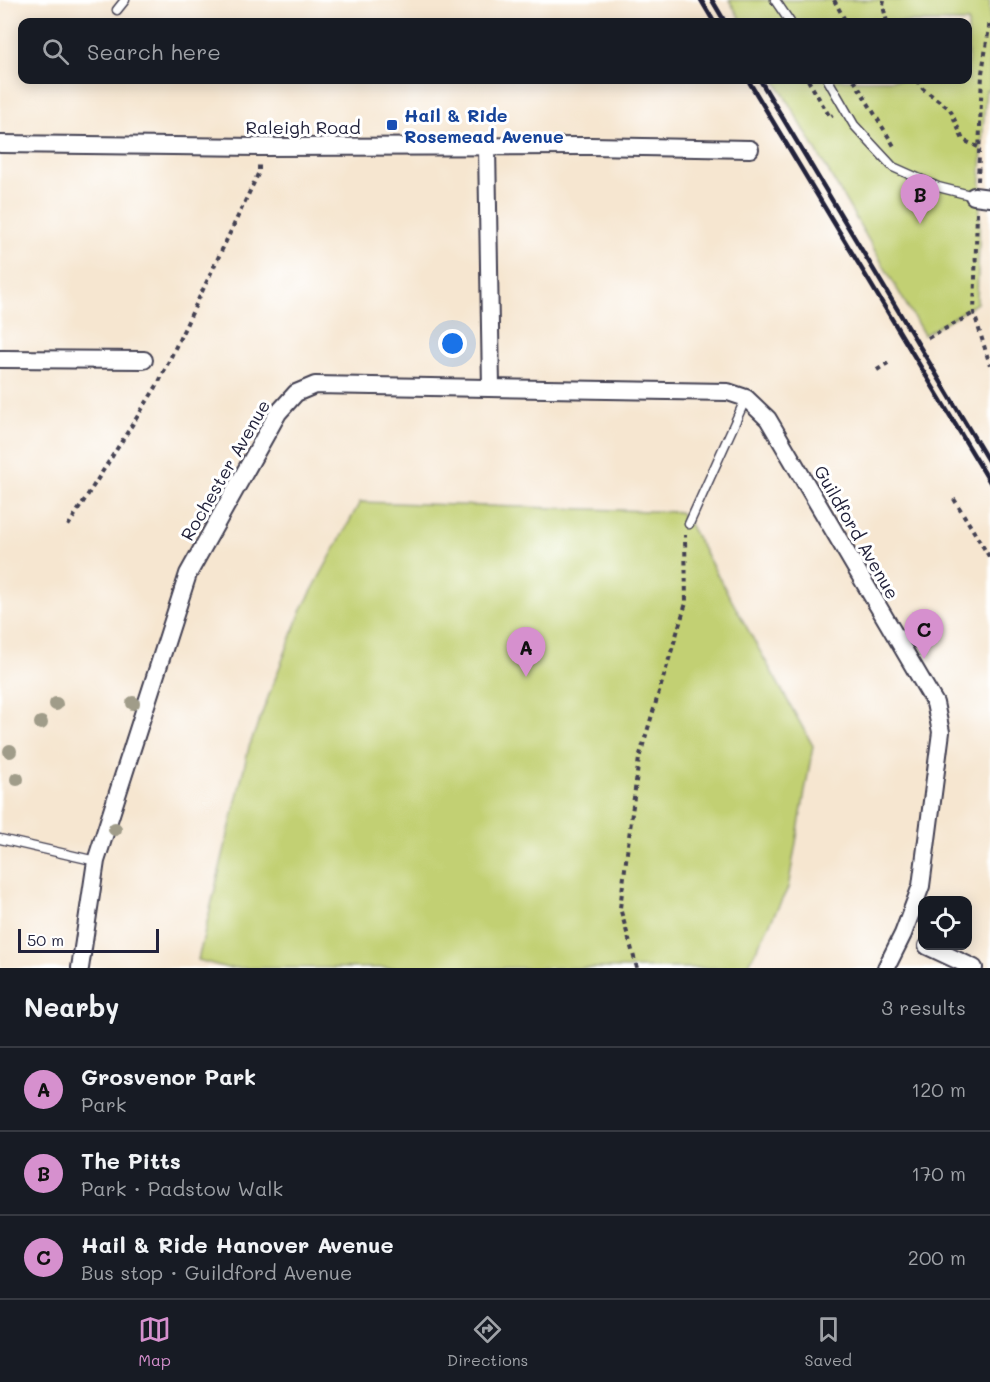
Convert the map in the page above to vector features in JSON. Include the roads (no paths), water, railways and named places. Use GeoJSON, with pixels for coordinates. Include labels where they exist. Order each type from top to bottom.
{"type":"FeatureCollection","features":[{"type":"Feature","properties":{"kind":"street","name":"Raleigh Road"},"geometry":{"type":"LineString","coordinates":[[0,144],[590,146],[750,149]]}},
{"type":"Feature","properties":{"kind":"street"},"geometry":{"type":"LineString","coordinates":[[487,147],[491,387]]}},
{"type":"Feature","properties":{"kind":"street"},"geometry":{"type":"LineString","coordinates":[[0,359],[144,360]]}},
{"type":"Feature","properties":{"kind":"street","name":"Rochester Avenue"},"geometry":{"type":"LineString","coordinates":[[80,968],[96,861],[188,574],[278,413],[296,393],[315,385],[728,392],[746,398]]}},
{"type":"Feature","properties":{"kind":"street","name":"Guildford Avenue"},"geometry":{"type":"LineString","coordinates":[[746,398],[768,419],[934,703],[941,732],[921,886],[903,934],[885,968]]}},
{"type":"Feature","properties":{"kind":"street"},"geometry":{"type":"LineString","coordinates":[[903,934],[918,941]]}},
{"type":"Feature","properties":{"kind":"street"},"geometry":{"type":"LineString","coordinates":[[937,950],[974,968]]}},
{"type":"Feature","properties":{"kind":"lane"},"geometry":{"type":"LineString","coordinates":[[117,10],[125,0]]}},
{"type":"Feature","properties":{"kind":"lane"},"geometry":{"type":"LineString","coordinates":[[775,0],[787,18]]}},
{"type":"Feature","properties":{"kind":"lane"},"geometry":{"type":"LineString","coordinates":[[830,84],[854,125],[893,167],[938,187],[982,197]]}},
{"type":"Feature","properties":{"kind":"lane"},"geometry":{"type":"LineString","coordinates":[[689,524],[746,398]]}},
{"type":"Feature","properties":{"kind":"lane"},"geometry":{"type":"LineString","coordinates":[[0,839],[96,861]]}},
{"type":"Feature","properties":{"kind":"railway"},"geometry":{"type":"LineString","coordinates":[[701,0],[712,18]]}},
{"type":"Feature","properties":{"kind":"railway"},"geometry":{"type":"LineString","coordinates":[[712,0],[723,18]]}},
{"type":"Feature","properties":{"kind":"railway"},"geometry":{"type":"LineString","coordinates":[[750,84],[990,482]]}},
{"type":"Feature","properties":{"kind":"railway"},"geometry":{"type":"LineString","coordinates":[[762,84],[990,464]]}},
{"type":"Feature","properties":{"kind":"place","name":"Hail & Ride Rosemead Avenue"},"geometry":{"type":"Point","coordinates":[392,125]}},
{"type":"Feature","properties":{"kind":"place","name":"The Pitts"},"geometry":{"type":"Point","coordinates":[920,224]}},
{"type":"Feature","properties":{"kind":"place","name":"Hail & Ride Hanover Avenue"},"geometry":{"type":"Point","coordinates":[924,659]}},
{"type":"Feature","properties":{"kind":"place","name":"Grosvenor Park"},"geometry":{"type":"Point","coordinates":[526,677]}}]}
